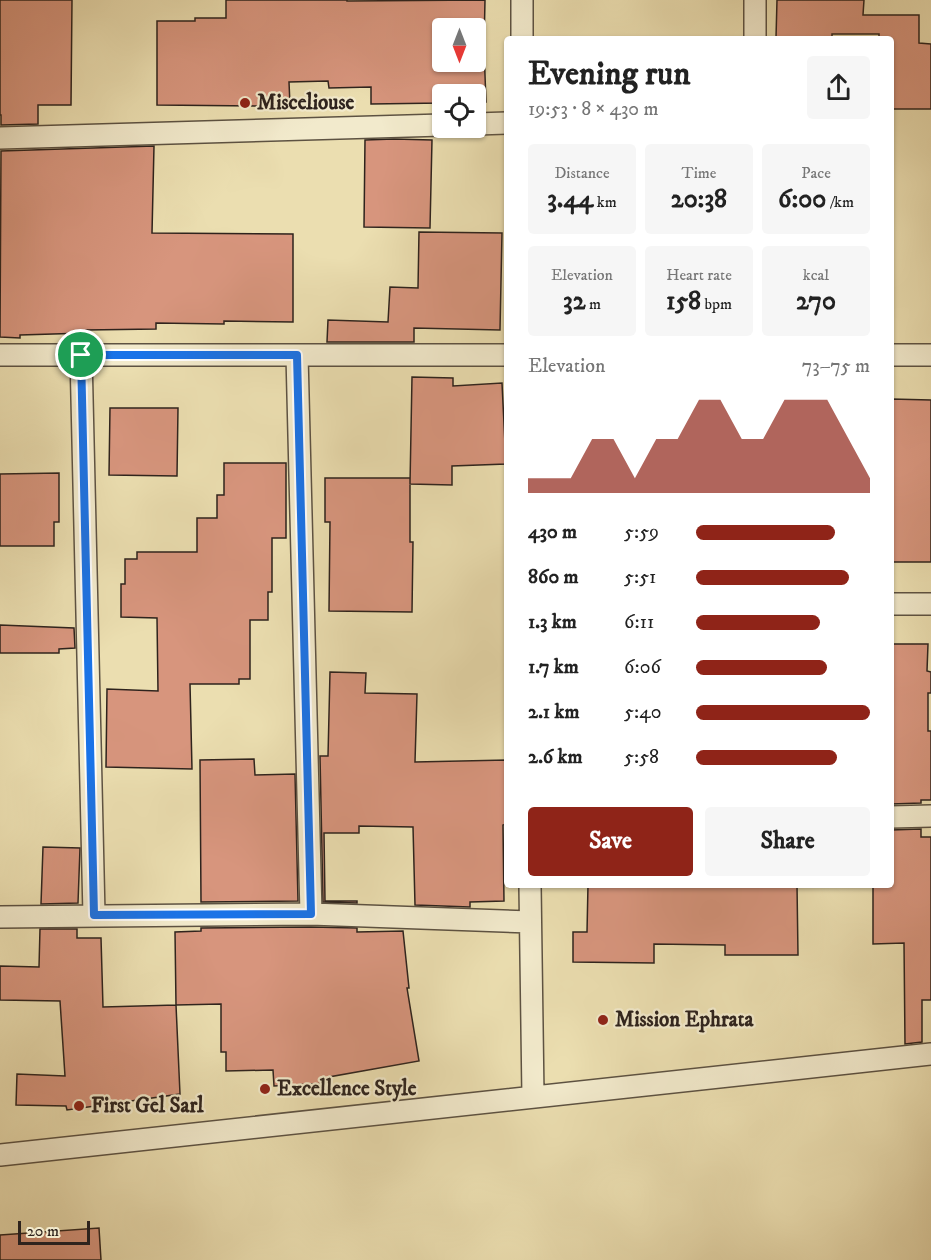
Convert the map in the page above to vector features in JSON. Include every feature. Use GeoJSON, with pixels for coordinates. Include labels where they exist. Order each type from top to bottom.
{"type":"FeatureCollection","features":[{"type":"Feature","properties":{"kind":"street"},"geometry":{"type":"LineString","coordinates":[[522,0],[522,36]]}},
{"type":"Feature","properties":{"kind":"street"},"geometry":{"type":"LineString","coordinates":[[755,0],[755,36]]}},
{"type":"Feature","properties":{"kind":"street"},"geometry":{"type":"LineString","coordinates":[[486,124],[504,123]]}},
{"type":"Feature","properties":{"kind":"street"},"geometry":{"type":"LineString","coordinates":[[0,138],[432,125]]}},
{"type":"Feature","properties":{"kind":"street"},"geometry":{"type":"LineString","coordinates":[[0,355],[504,355]]}},
{"type":"Feature","properties":{"kind":"street"},"geometry":{"type":"LineString","coordinates":[[81,355],[94,915]]}},
{"type":"Feature","properties":{"kind":"street"},"geometry":{"type":"LineString","coordinates":[[297,355],[311,914]]}},
{"type":"Feature","properties":{"kind":"street"},"geometry":{"type":"LineString","coordinates":[[894,355],[931,355]]}},
{"type":"Feature","properties":{"kind":"street"},"geometry":{"type":"LineString","coordinates":[[894,604],[931,604]]}},
{"type":"Feature","properties":{"kind":"street"},"geometry":{"type":"LineString","coordinates":[[894,817],[931,816]]}},
{"type":"Feature","properties":{"kind":"street"},"geometry":{"type":"LineString","coordinates":[[530,888],[533,1097]]}},
{"type":"Feature","properties":{"kind":"street"},"geometry":{"type":"LineString","coordinates":[[0,917],[311,914],[530,922]]}},
{"type":"Feature","properties":{"kind":"street"},"geometry":{"type":"LineString","coordinates":[[0,1155],[931,1054]]}},
{"type":"Feature","properties":{"kind":"building"},"geometry":{"type":"Polygon","coordinates":[[[0,0],[72,0],[71,105],[38,105],[38,124],[1,125],[0,0]]]}},
{"type":"Feature","properties":{"kind":"building"},"geometry":{"type":"Polygon","coordinates":[[[226,0],[485,0],[485,18],[432,18],[432,72],[485,72],[485,84],[432,84],[432,103],[371,104],[371,87],[329,88],[328,81],[289,82],[290,105],[157,105],[157,21],[195,21],[195,18],[226,18],[226,0]]]}},
{"type":"Feature","properties":{"kind":"building"},"geometry":{"type":"Polygon","coordinates":[[[777,0],[864,0],[863,15],[919,15],[919,43],[931,44],[931,109],[894,109],[894,36],[832,34],[832,36],[776,36],[777,0]]]}},
{"type":"Feature","properties":{"kind":"building"},"geometry":{"type":"Polygon","coordinates":[[[365,140],[432,140],[430,228],[364,227],[365,140]]]}},
{"type":"Feature","properties":{"kind":"building"},"geometry":{"type":"Polygon","coordinates":[[[154,146],[152,233],[293,234],[293,322],[156,323],[156,329],[86,330],[86,333],[20,335],[20,338],[0,337],[1,151],[154,146]]]}},
{"type":"Feature","properties":{"kind":"building"},"geometry":{"type":"Polygon","coordinates":[[[419,232],[502,233],[500,330],[414,328],[414,342],[327,342],[328,320],[388,322],[390,287],[418,288],[419,232]]]}},
{"type":"Feature","properties":{"kind":"building"},"geometry":{"type":"Polygon","coordinates":[[[412,377],[453,378],[453,386],[502,383],[504,464],[452,466],[452,485],[410,484],[412,377]]]}},
{"type":"Feature","properties":{"kind":"building"},"geometry":{"type":"Polygon","coordinates":[[[894,399],[931,400],[931,562],[894,562],[894,399]]]}},
{"type":"Feature","properties":{"kind":"building"},"geometry":{"type":"Polygon","coordinates":[[[110,408],[178,408],[177,476],[109,475],[110,408]]]}},
{"type":"Feature","properties":{"kind":"building"},"geometry":{"type":"Polygon","coordinates":[[[224,463],[286,463],[286,538],[272,538],[272,592],[268,592],[268,620],[250,620],[250,679],[239,679],[239,684],[190,684],[192,769],[106,767],[107,689],[158,691],[157,618],[121,617],[121,584],[125,584],[125,559],[137,559],[137,552],[197,552],[197,518],[217,518],[217,495],[224,495],[224,463]]]}},
{"type":"Feature","properties":{"kind":"building"},"geometry":{"type":"Polygon","coordinates":[[[59,473],[59,522],[54,522],[54,546],[0,546],[0,474],[59,473]]]}},
{"type":"Feature","properties":{"kind":"building"},"geometry":{"type":"Polygon","coordinates":[[[325,478],[410,478],[410,542],[413,542],[412,612],[329,611],[330,522],[325,522],[325,478]]]}},
{"type":"Feature","properties":{"kind":"building"},"geometry":{"type":"Polygon","coordinates":[[[0,625],[74,628],[75,648],[59,649],[59,653],[0,653],[0,625]]]}},
{"type":"Feature","properties":{"kind":"building"},"geometry":{"type":"Polygon","coordinates":[[[894,644],[928,644],[927,671],[931,672],[931,693],[928,693],[928,731],[931,731],[931,800],[921,800],[921,803],[894,804],[894,644]]]}},
{"type":"Feature","properties":{"kind":"building"},"geometry":{"type":"Polygon","coordinates":[[[330,672],[366,673],[365,693],[417,694],[415,762],[504,760],[504,901],[470,902],[470,907],[415,905],[413,827],[359,826],[359,833],[324,833],[325,901],[357,901],[357,903],[323,902],[320,756],[328,756],[330,672]]]}},
{"type":"Feature","properties":{"kind":"building"},"geometry":{"type":"Polygon","coordinates":[[[254,759],[255,775],[295,774],[298,901],[201,902],[200,760],[254,759]]]}},
{"type":"Feature","properties":{"kind":"building"},"geometry":{"type":"Polygon","coordinates":[[[921,829],[921,837],[931,837],[931,1000],[922,1000],[922,1042],[905,1044],[904,943],[873,944],[873,888],[894,888],[894,830],[921,829]]]}},
{"type":"Feature","properties":{"kind":"building"},"geometry":{"type":"Polygon","coordinates":[[[43,847],[80,848],[78,903],[41,904],[43,847]]]}},
{"type":"Feature","properties":{"kind":"building"},"geometry":{"type":"Polygon","coordinates":[[[588,888],[797,888],[798,955],[725,955],[725,945],[654,944],[654,963],[573,962],[573,932],[587,932],[588,888]]]}},
{"type":"Feature","properties":{"kind":"building"},"geometry":{"type":"Polygon","coordinates":[[[201,928],[357,928],[357,932],[403,931],[409,988],[407,988],[419,1061],[329,1077],[329,1083],[274,1086],[273,1070],[226,1071],[226,1052],[221,1052],[221,1004],[176,1005],[175,932],[201,931],[201,928]]]}},
{"type":"Feature","properties":{"kind":"building"},"geometry":{"type":"Polygon","coordinates":[[[40,929],[77,929],[77,938],[101,938],[103,1007],[176,1005],[180,1094],[67,1110],[66,1106],[16,1105],[17,1074],[65,1076],[60,1001],[0,1000],[0,966],[39,967],[40,929]]]}},
{"type":"Feature","properties":{"kind":"building"},"geometry":{"type":"Polygon","coordinates":[[[99,1228],[101,1260],[0,1260],[0,1235],[99,1228]]]}},
{"type":"Feature","properties":{"kind":"place","name":"Misceliouse"},"geometry":{"type":"Point","coordinates":[245,103]}},
{"type":"Feature","properties":{"kind":"place","name":"Mission Ephrata"},"geometry":{"type":"Point","coordinates":[603,1020]}},
{"type":"Feature","properties":{"kind":"place","name":"Excellence Style"},"geometry":{"type":"Point","coordinates":[265,1089]}},
{"type":"Feature","properties":{"kind":"place","name":"First Gel Sarl"},"geometry":{"type":"Point","coordinates":[79,1106]}},
{"type":"Feature","properties":{"kind":"route"},"geometry":{"type":"LineString","coordinates":[[81,355],[297,355],[311,914],[94,915],[81,355]]}}]}
